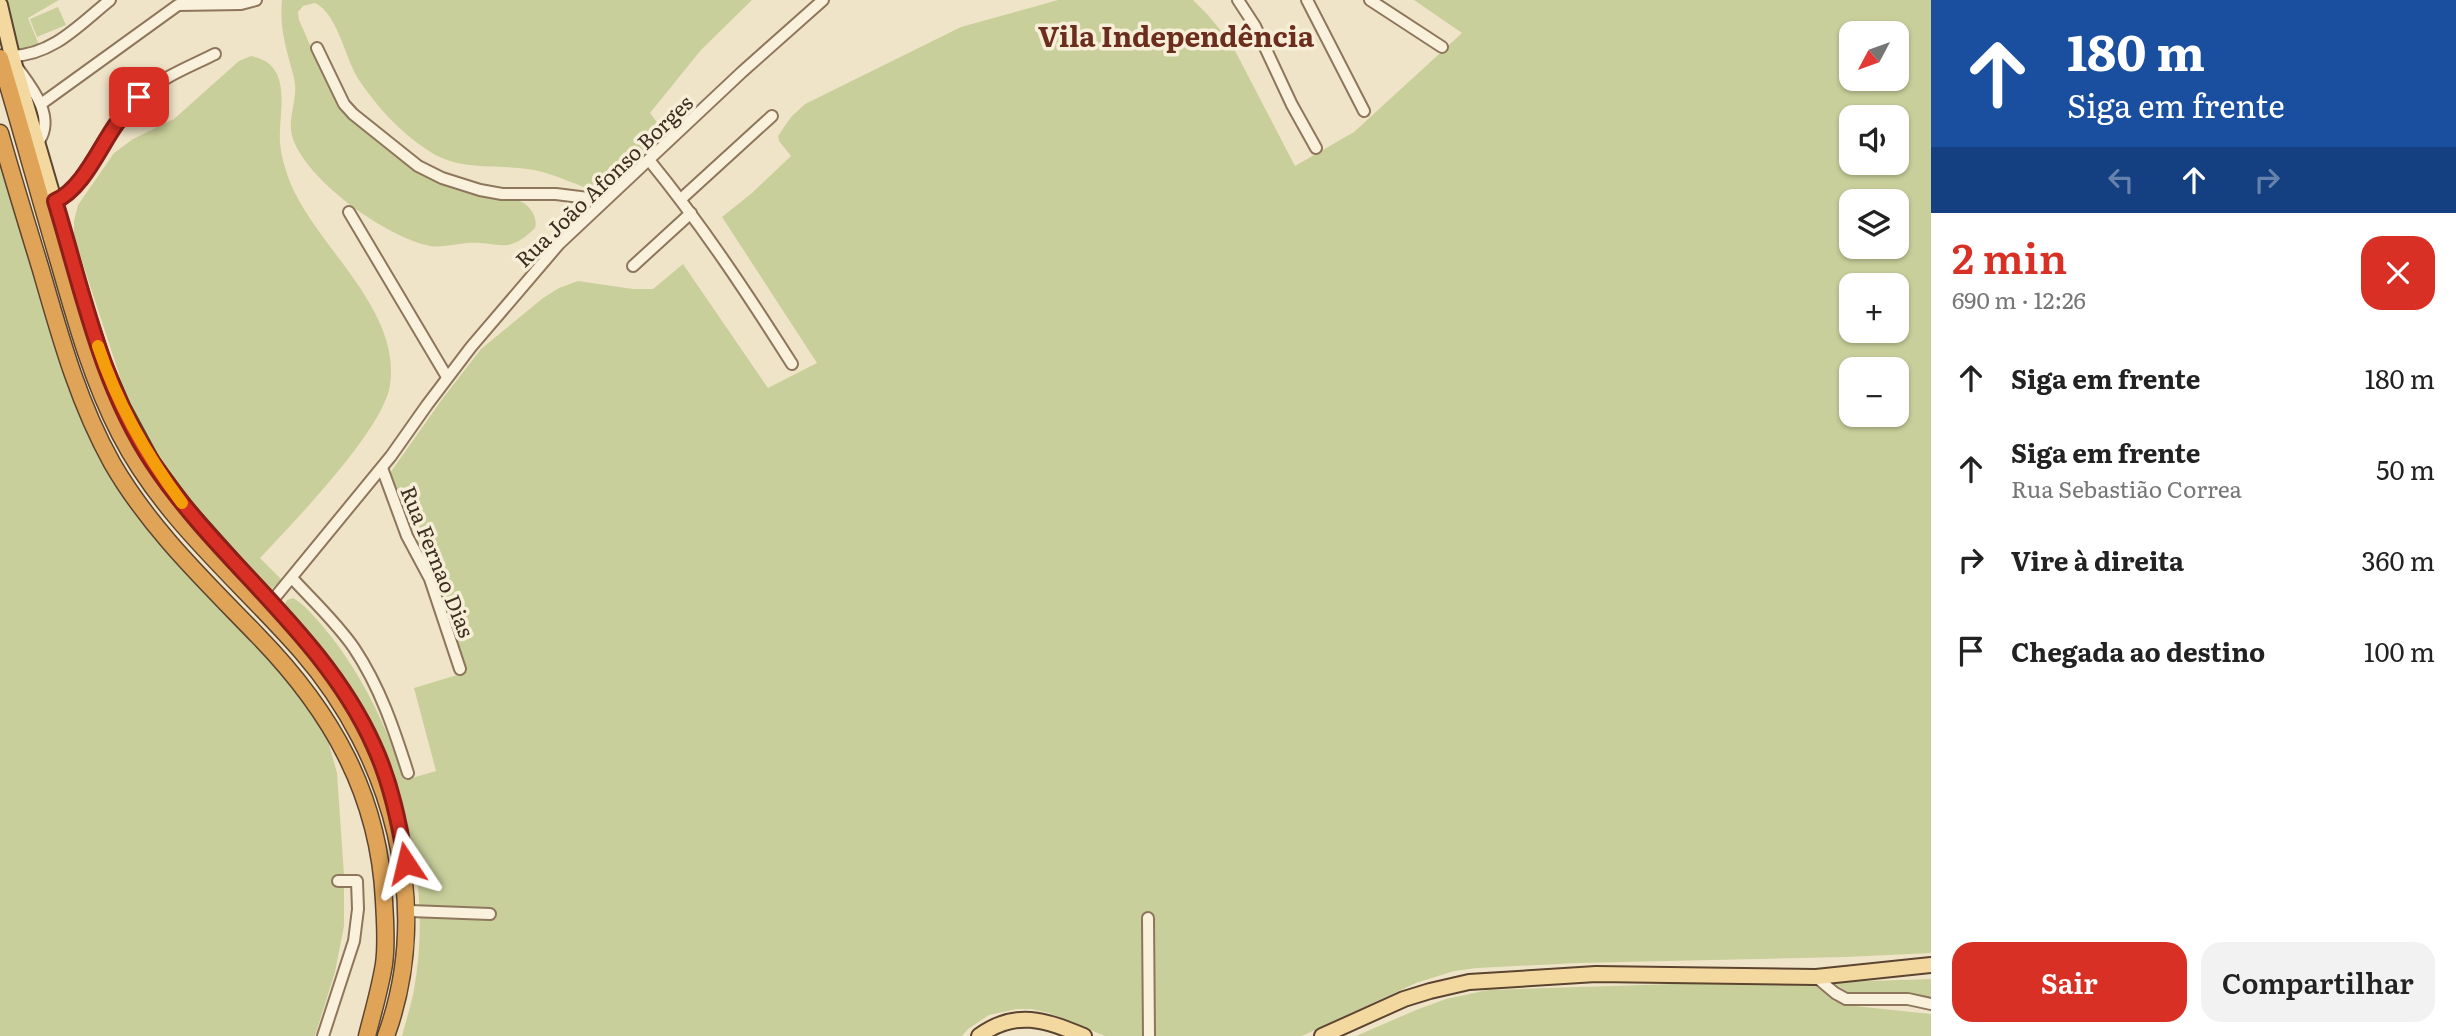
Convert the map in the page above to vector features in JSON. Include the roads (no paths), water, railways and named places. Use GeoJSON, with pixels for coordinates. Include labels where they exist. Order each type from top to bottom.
{"type":"FeatureCollection","features":[{"type":"Feature","properties":{"kind":"highway"},"geometry":{"type":"LineString","coordinates":[[9,59],[78,328],[94,376],[119,433],[156,491],[187,530],[325,681],[353,722],[377,772],[399,846],[407,912],[396,1003],[386,1036]]}},
{"type":"Feature","properties":{"kind":"highway"},"geometry":{"type":"LineString","coordinates":[[1,138],[70,369],[92,424],[112,463],[144,512],[177,552],[304,686],[337,737],[359,781],[370,812],[380,855],[385,908],[384,961],[367,1036]]}},
{"type":"Feature","properties":{"kind":"highway"},"geometry":{"type":"LineString","coordinates":[[315,653],[359,717],[380,761],[400,828],[410,911],[404,989],[392,1036]]}},
{"type":"Feature","properties":{"kind":"main road"},"geometry":{"type":"LineString","coordinates":[[0,5],[9,59],[39,141],[103,362],[137,436],[152,462],[185,507],[272,601],[315,653]]}},
{"type":"Feature","properties":{"kind":"main road"},"geometry":{"type":"LineString","coordinates":[[1322,1036],[1404,999],[1430,990],[1469,982],[1596,974],[1816,977],[1931,965]]}},
{"type":"Feature","properties":{"kind":"main road"},"geometry":{"type":"LineString","coordinates":[[979,1036],[999,1024],[1023,1019],[1047,1022],[1084,1036]]}},
{"type":"Feature","properties":{"kind":"street"},"geometry":{"type":"LineString","coordinates":[[39,141],[44,131],[41,104],[9,59],[41,51],[56,43],[110,0]]}},
{"type":"Feature","properties":{"kind":"street"},"geometry":{"type":"LineString","coordinates":[[41,104],[178,5],[241,4],[256,0]]}},
{"type":"Feature","properties":{"kind":"street","name":"Rua João Afonso Borges"},"geometry":{"type":"LineString","coordinates":[[272,601],[382,468],[447,377],[535,270],[604,201],[823,0]]}},
{"type":"Feature","properties":{"kind":"street"},"geometry":{"type":"LineString","coordinates":[[1238,0],[1255,26],[1292,105],[1316,148]]}},
{"type":"Feature","properties":{"kind":"street"},"geometry":{"type":"LineString","coordinates":[[1307,0],[1364,111]]}},
{"type":"Feature","properties":{"kind":"street"},"geometry":{"type":"LineString","coordinates":[[1370,0],[1442,47]]}},
{"type":"Feature","properties":{"kind":"street"},"geometry":{"type":"LineString","coordinates":[[317,48],[344,104],[418,166],[442,178],[480,190],[502,194],[556,194],[604,201]]}},
{"type":"Feature","properties":{"kind":"street"},"geometry":{"type":"LineString","coordinates":[[55,201],[62,198],[83,176],[117,123],[139,97],[165,79],[215,54]]}},
{"type":"Feature","properties":{"kind":"street"},"geometry":{"type":"LineString","coordinates":[[681,199],[772,116]]}},
{"type":"Feature","properties":{"kind":"street"},"geometry":{"type":"LineString","coordinates":[[649,160],[681,199],[737,277],[792,364]]}},
{"type":"Feature","properties":{"kind":"street"},"geometry":{"type":"LineString","coordinates":[[349,212],[447,377]]}},
{"type":"Feature","properties":{"kind":"street"},"geometry":{"type":"LineString","coordinates":[[633,266],[691,213]]}},
{"type":"Feature","properties":{"kind":"street","name":"Rua Fernao Dias"},"geometry":{"type":"LineString","coordinates":[[382,468],[407,536],[430,579],[460,669]]}},
{"type":"Feature","properties":{"kind":"street"},"geometry":{"type":"LineString","coordinates":[[292,578],[353,646],[387,711],[408,773]]}},
{"type":"Feature","properties":{"kind":"street"},"geometry":{"type":"LineString","coordinates":[[323,1036],[354,941],[358,909],[357,881],[338,881]]}},
{"type":"Feature","properties":{"kind":"street"},"geometry":{"type":"LineString","coordinates":[[410,911],[490,914]]}},
{"type":"Feature","properties":{"kind":"street"},"geometry":{"type":"LineString","coordinates":[[1148,918],[1149,1036]]}},
{"type":"Feature","properties":{"kind":"street"},"geometry":{"type":"LineString","coordinates":[[1816,977],[1846,999],[1908,999],[1931,1004]]}},
{"type":"Feature","properties":{"kind":"district","name":"Vila Independência"},"geometry":{"type":"Point","coordinates":[1176,35]}}]}
